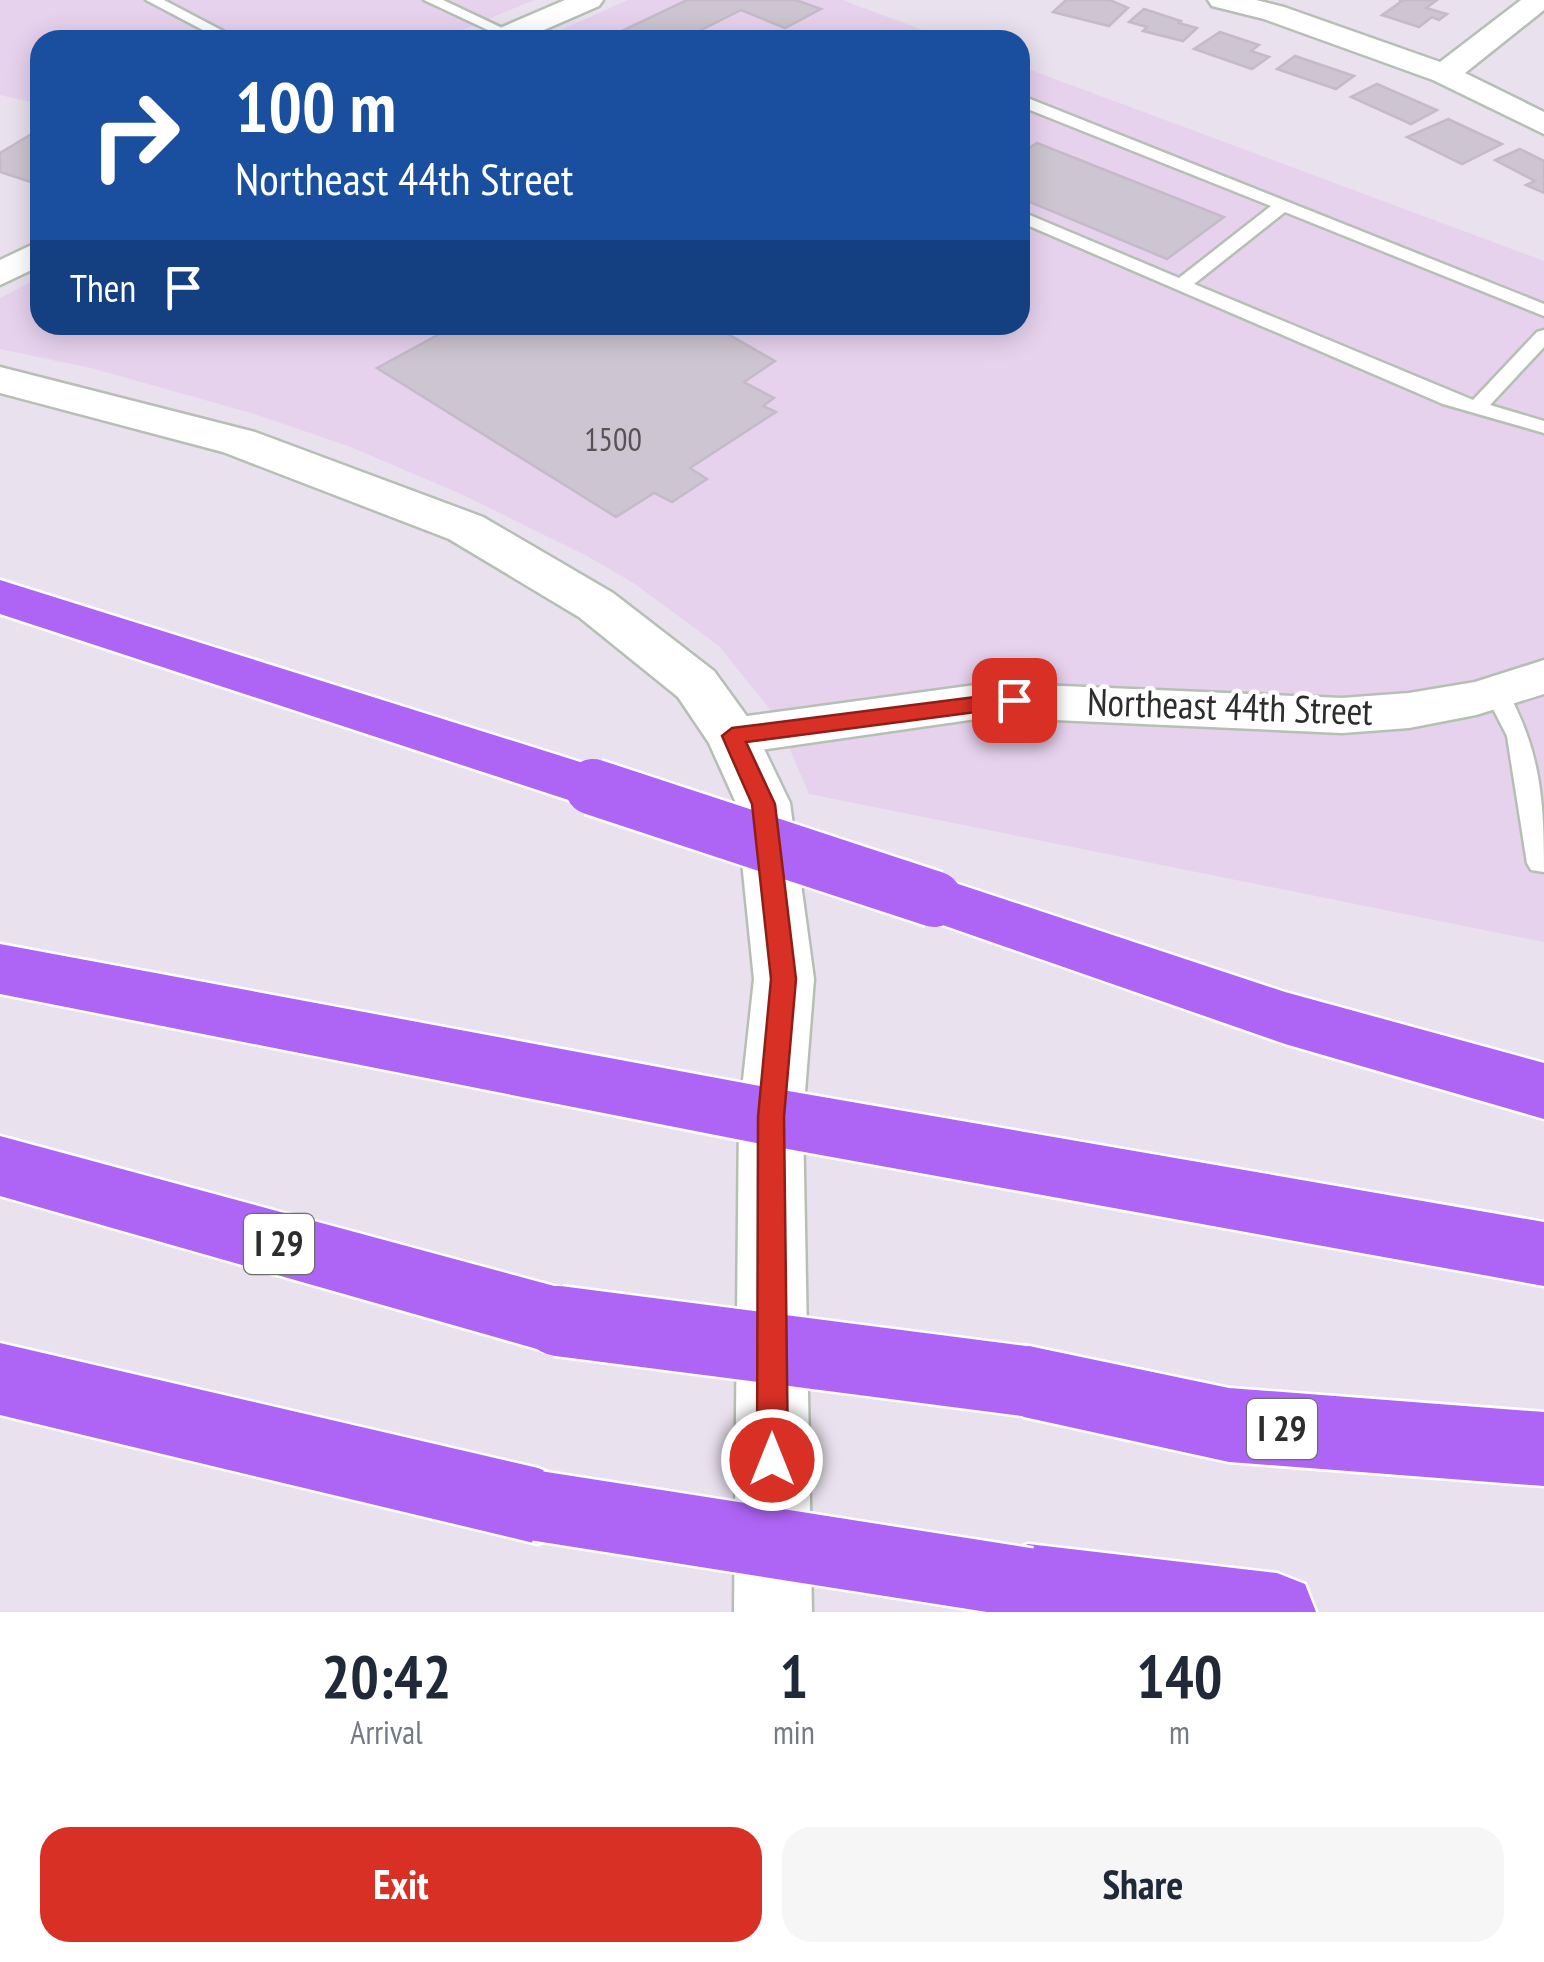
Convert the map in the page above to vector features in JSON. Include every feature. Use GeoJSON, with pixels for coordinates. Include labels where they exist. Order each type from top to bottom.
{"type":"FeatureCollection","features":[{"type":"Feature","properties":{"kind":"highway"},"geometry":{"type":"LineString","coordinates":[[0,596],[934,899],[1285,1018],[1544,1091]]}},
{"type":"Feature","properties":{"kind":"highway"},"geometry":{"type":"LineString","coordinates":[[0,970],[771,1117],[1544,1254]]}},
{"type":"Feature","properties":{"kind":"highway","name":"I 29"},"geometry":{"type":"LineString","coordinates":[[0,1166],[558,1321],[1024,1382],[1229,1426],[1544,1449]]}},
{"type":"Feature","properties":{"kind":"highway"},"geometry":{"type":"LineString","coordinates":[[0,1380],[538,1506],[1028,1582],[1277,1612]]}},
{"type":"Feature","properties":{"kind":"street"},"geometry":{"type":"LineString","coordinates":[[518,30],[589,0]]}},
{"type":"Feature","properties":{"kind":"street"},"geometry":{"type":"LineString","coordinates":[[1222,0],[1274,13],[1444,74],[1544,124]]}},
{"type":"Feature","properties":{"kind":"street"},"geometry":{"type":"LineString","coordinates":[[1444,74],[1540,0]]}},
{"type":"Feature","properties":{"kind":"street"},"geometry":{"type":"LineString","coordinates":[[0,274],[30,258]]}},
{"type":"Feature","properties":{"kind":"street"},"geometry":{"type":"LineString","coordinates":[[0,380],[239,442],[466,528],[596,605],[696,684],[732,736],[763,804],[784,979],[771,1117],[773,1612]]}},
{"type":"Feature","properties":{"kind":"street","name":"Northeast 44th Street"},"geometry":{"type":"LineString","coordinates":[[732,736],[998,700],[1061,700],[1321,719],[1441,708],[1498,695],[1544,677]]}},
{"type":"Feature","properties":{"kind":"lane"},"geometry":{"type":"LineString","coordinates":[[153,0],[213,30]]}},
{"type":"Feature","properties":{"kind":"lane"},"geometry":{"type":"LineString","coordinates":[[431,0],[489,30]]}},
{"type":"Feature","properties":{"kind":"lane"},"geometry":{"type":"LineString","coordinates":[[1030,104],[1544,310]]}},
{"type":"Feature","properties":{"kind":"lane"},"geometry":{"type":"LineString","coordinates":[[1181,286],[1283,205]]}},
{"type":"Feature","properties":{"kind":"lane"},"geometry":{"type":"LineString","coordinates":[[1030,220],[1478,408],[1544,427]]}},
{"type":"Feature","properties":{"kind":"lane"},"geometry":{"type":"LineString","coordinates":[[1478,408],[1544,336]]}},
{"type":"Feature","properties":{"kind":"lane"},"geometry":{"type":"LineString","coordinates":[[1498,695],[1519,736],[1540,863]]}},
{"type":"Feature","properties":{"kind":"shaded area"},"geometry":{"type":"Polygon","coordinates":[[[0,0],[534,0],[462,30],[30,30],[30,102],[0,95],[0,0]]]}},
{"type":"Feature","properties":{"kind":"shaded area"},"geometry":{"type":"Polygon","coordinates":[[[628,0],[842,0],[923,30],[560,30],[628,0]]]}},
{"type":"Feature","properties":{"kind":"shaded area"},"geometry":{"type":"Polygon","coordinates":[[[1030,70],[1544,261],[1544,942],[809,794],[776,717],[719,646],[632,582],[461,494],[348,446],[251,413],[91,368],[0,349],[0,298],[30,282],[30,335],[1030,335],[1030,70]]]}},
{"type":"Feature","properties":{"kind":"building"},"geometry":{"type":"Polygon","coordinates":[[[687,0],[796,0],[821,9],[785,28],[741,10],[701,30],[624,30],[687,0]]]}},
{"type":"Feature","properties":{"kind":"building"},"geometry":{"type":"Polygon","coordinates":[[[1066,0],[1110,0],[1128,8],[1109,26],[1053,12],[1066,0]]]}},
{"type":"Feature","properties":{"kind":"building"},"geometry":{"type":"Polygon","coordinates":[[[1399,0],[1437,0],[1426,8],[1447,14],[1439,20],[1432,17],[1419,27],[1382,15],[1402,1],[1399,0]]]}},
{"type":"Feature","properties":{"kind":"building"},"geometry":{"type":"Polygon","coordinates":[[[1144,9],[1197,28],[1183,41],[1143,31],[1147,27],[1129,22],[1144,9]]]}},
{"type":"Feature","properties":{"kind":"building"},"geometry":{"type":"Polygon","coordinates":[[[1220,32],[1259,45],[1251,51],[1269,57],[1252,69],[1194,49],[1220,32]]]}},
{"type":"Feature","properties":{"kind":"building"},"geometry":{"type":"Polygon","coordinates":[[[1295,56],[1354,76],[1336,89],[1277,69],[1295,56]]]}},
{"type":"Feature","properties":{"kind":"building"},"geometry":{"type":"Polygon","coordinates":[[[1377,84],[1437,110],[1411,124],[1351,97],[1377,84]]]}},
{"type":"Feature","properties":{"kind":"building"},"geometry":{"type":"Polygon","coordinates":[[[1448,119],[1502,144],[1462,164],[1407,137],[1448,119]]]}},
{"type":"Feature","properties":{"kind":"building"},"geometry":{"type":"Polygon","coordinates":[[[30,135],[30,182],[0,172],[0,153],[30,135]]]}},
{"type":"Feature","properties":{"kind":"building"},"geometry":{"type":"Polygon","coordinates":[[[1037,143],[1224,217],[1167,259],[1030,202],[1030,148],[1037,143]]]}},
{"type":"Feature","properties":{"kind":"building"},"geometry":{"type":"Polygon","coordinates":[[[1520,149],[1544,161],[1544,193],[1526,185],[1535,181],[1495,160],[1520,149]]]}},
{"type":"Feature","properties":{"kind":"building"},"geometry":{"type":"Polygon","coordinates":[[[438,335],[730,335],[775,361],[744,382],[774,398],[763,406],[776,412],[690,468],[707,479],[672,502],[654,493],[616,517],[377,368],[438,335]]]}},
{"type":"Feature","properties":{"kind":"route"},"geometry":{"type":"LineString","coordinates":[[772,1460],[771,1117],[784,979],[763,804],[732,736],[1014,700]]}}]}
